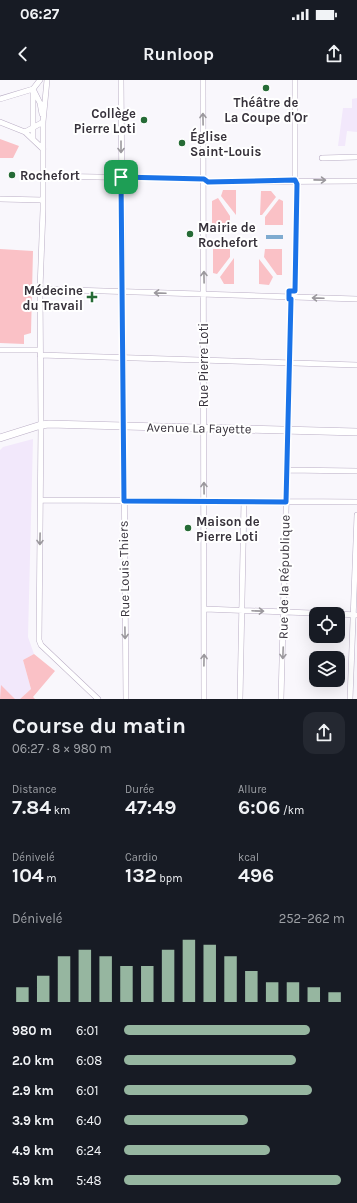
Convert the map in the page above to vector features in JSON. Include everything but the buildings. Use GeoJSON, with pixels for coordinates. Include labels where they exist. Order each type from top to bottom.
{"type":"FeatureCollection","features":[{"type":"Feature","properties":{"kind":"street"},"geometry":{"type":"LineString","coordinates":[[0,99],[33,89],[40,80]]}},
{"type":"Feature","properties":{"kind":"street"},"geometry":{"type":"LineString","coordinates":[[47,80],[43,122],[44,176],[40,289],[42,425],[39,640],[41,645],[98,699]]}},
{"type":"Feature","properties":{"kind":"street","name":"Rue Louis Thiers"},"geometry":{"type":"LineString","coordinates":[[121,80],[126,699]]}},
{"type":"Feature","properties":{"kind":"street","name":"Rue Pierre Loti"},"geometry":{"type":"LineString","coordinates":[[202,80],[204,179],[204,699]]}},
{"type":"Feature","properties":{"kind":"street","name":"Rue de la République"},"geometry":{"type":"LineString","coordinates":[[281,699],[290,363],[291,299],[289,297],[289,291],[295,291],[297,184],[295,180],[295,80]]}},
{"type":"Feature","properties":{"kind":"street"},"geometry":{"type":"LineString","coordinates":[[33,89],[40,103],[43,122]]}},
{"type":"Feature","properties":{"kind":"street"},"geometry":{"type":"LineString","coordinates":[[33,89],[33,139]]}},
{"type":"Feature","properties":{"kind":"street"},"geometry":{"type":"LineString","coordinates":[[0,122],[25,132],[43,149]]}},
{"type":"Feature","properties":{"kind":"street"},"geometry":{"type":"LineString","coordinates":[[25,132],[43,122]]}},
{"type":"Feature","properties":{"kind":"street"},"geometry":{"type":"LineString","coordinates":[[322,158],[357,156]]}},
{"type":"Feature","properties":{"kind":"street"},"geometry":{"type":"LineString","coordinates":[[44,176],[204,179],[208,182],[295,180],[357,181]]}},
{"type":"Feature","properties":{"kind":"street"},"geometry":{"type":"LineString","coordinates":[[0,199],[43,200]]}},
{"type":"Feature","properties":{"kind":"street"},"geometry":{"type":"LineString","coordinates":[[40,289],[357,299]]}},
{"type":"Feature","properties":{"kind":"street"},"geometry":{"type":"LineString","coordinates":[[0,350],[123,358],[357,365]]}},
{"type":"Feature","properties":{"kind":"street","name":"Avenue La Fayette"},"geometry":{"type":"LineString","coordinates":[[0,438],[42,425],[357,432]]}},
{"type":"Feature","properties":{"kind":"street"},"geometry":{"type":"LineString","coordinates":[[287,470],[357,471]]}},
{"type":"Feature","properties":{"kind":"street"},"geometry":{"type":"LineString","coordinates":[[41,500],[357,502]]}},
{"type":"Feature","properties":{"kind":"street"},"geometry":{"type":"LineString","coordinates":[[240,699],[244,501]]}},
{"type":"Feature","properties":{"kind":"street"},"geometry":{"type":"LineString","coordinates":[[350,699],[355,615],[357,515]]}},
{"type":"Feature","properties":{"kind":"street"},"geometry":{"type":"LineString","coordinates":[[205,609],[309,613]]}},
{"type":"Feature","properties":{"kind":"street"},"geometry":{"type":"LineString","coordinates":[[345,614],[355,615]]}},
{"type":"Feature","properties":{"kind":"shaded area"},"geometry":{"type":"Polygon","coordinates":[[[357,98],[357,132],[347,131],[345,146],[338,146],[343,108],[352,108],[352,99],[357,98]]]}},
{"type":"Feature","properties":{"kind":"shaded area"},"geometry":{"type":"Polygon","coordinates":[[[0,139],[19,146],[13,158],[0,158],[0,139]]]}},
{"type":"Feature","properties":{"kind":"shaded area"},"geometry":{"type":"Polygon","coordinates":[[[223,190],[236,190],[236,215],[221,196],[223,190]]]}},
{"type":"Feature","properties":{"kind":"shaded area"},"geometry":{"type":"Polygon","coordinates":[[[261,191],[271,191],[276,197],[262,215],[260,215],[261,191]]]}},
{"type":"Feature","properties":{"kind":"shaded area"},"geometry":{"type":"Polygon","coordinates":[[[218,198],[230,216],[230,224],[212,224],[212,201],[218,198]]]}},
{"type":"Feature","properties":{"kind":"shaded area"},"geometry":{"type":"Polygon","coordinates":[[[279,199],[283,201],[283,225],[265,225],[265,217],[279,199]]]}},
{"type":"Feature","properties":{"kind":"shaded area"},"geometry":{"type":"Polygon","coordinates":[[[0,249],[33,251],[31,333],[24,335],[24,344],[0,343],[0,249]]]}},
{"type":"Feature","properties":{"kind":"shaded area"},"geometry":{"type":"Polygon","coordinates":[[[213,249],[230,249],[230,257],[217,274],[213,273],[213,249]]]}},
{"type":"Feature","properties":{"kind":"shaded area"},"geometry":{"type":"Polygon","coordinates":[[[265,249],[282,249],[282,275],[277,275],[264,257],[265,249]]]}},
{"type":"Feature","properties":{"kind":"shaded area"},"geometry":{"type":"Polygon","coordinates":[[[234,258],[234,284],[224,284],[220,277],[234,258]]]}},
{"type":"Feature","properties":{"kind":"shaded area"},"geometry":{"type":"Polygon","coordinates":[[[259,259],[273,277],[269,285],[259,284],[259,259]]]}},
{"type":"Feature","properties":{"kind":"shaded area"},"geometry":{"type":"Polygon","coordinates":[[[33,439],[28,637],[34,654],[23,660],[31,689],[20,699],[0,699],[0,450],[3,447],[33,439]]]}},
{"type":"Feature","properties":{"kind":"shaded area"},"geometry":{"type":"Polygon","coordinates":[[[34,654],[55,671],[33,697],[35,699],[20,699],[31,689],[23,660],[34,654]]]}},
{"type":"Feature","properties":{"kind":"shaded area"},"geometry":{"type":"Polygon","coordinates":[[[1,685],[15,699],[0,699],[1,685]]]}},
{"type":"Feature","properties":{"kind":"water"},"geometry":{"type":"Polygon","coordinates":[[[266,235],[283,235],[283,239],[266,239],[266,235]]]}},
{"type":"Feature","properties":{"kind":"place","name":"Théâtre de La Coupe d'Or"},"geometry":{"type":"Point","coordinates":[266,88]}},
{"type":"Feature","properties":{"kind":"place","name":"Collège Pierre Loti"},"geometry":{"type":"Point","coordinates":[144,120]}},
{"type":"Feature","properties":{"kind":"place","name":"Église Saint-Louis"},"geometry":{"type":"Point","coordinates":[182,143]}},
{"type":"Feature","properties":{"kind":"place","name":"Rochefort"},"geometry":{"type":"Point","coordinates":[12,175]}},
{"type":"Feature","properties":{"kind":"place","name":"Mairie de Rochefort"},"geometry":{"type":"Point","coordinates":[190,234]}},
{"type":"Feature","properties":{"kind":"place","name":"Médecine du Travail"},"geometry":{"type":"Point","coordinates":[92,297]}},
{"type":"Feature","properties":{"kind":"place","name":"Maison de Pierre Loti"},"geometry":{"type":"Point","coordinates":[188,528]}},
{"type":"Feature","properties":{"kind":"route"},"geometry":{"type":"LineString","coordinates":[[121,177],[204,179],[208,182],[272,182],[295,180],[297,184],[297,229],[295,291],[289,291],[289,299],[291,299],[286,502],[124,501],[121,177]]}}]}
